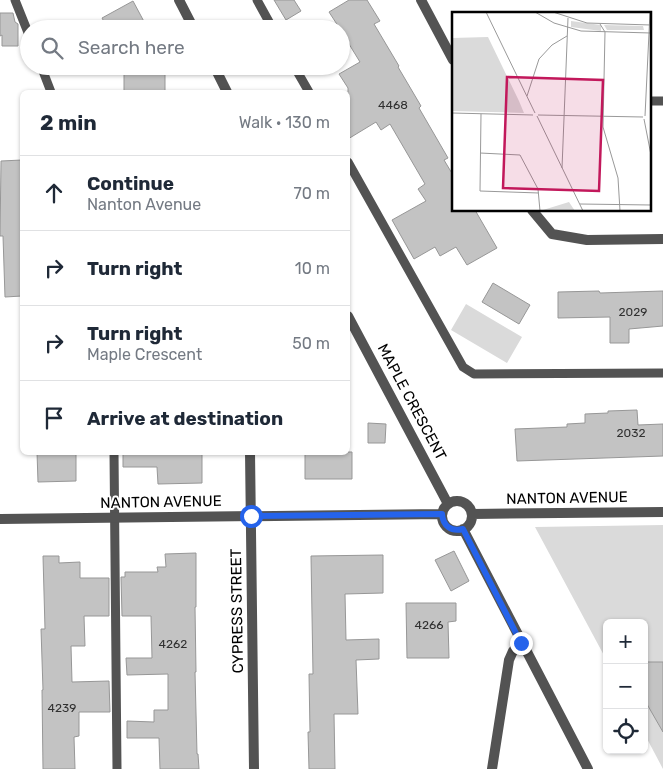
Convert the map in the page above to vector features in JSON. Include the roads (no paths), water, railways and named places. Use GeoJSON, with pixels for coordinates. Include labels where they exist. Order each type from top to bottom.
{"type":"FeatureCollection","features":[{"type":"Feature","properties":{"kind":"street"},"geometry":{"type":"LineString","coordinates":[[179,0],[189,20]]}},
{"type":"Feature","properties":{"kind":"street"},"geometry":{"type":"LineString","coordinates":[[421,0],[452,58]]}},
{"type":"Feature","properties":{"kind":"street"},"geometry":{"type":"LineString","coordinates":[[218,75],[226,90]]}},
{"type":"Feature","properties":{"kind":"street"},"geometry":{"type":"LineString","coordinates":[[533,211],[552,234],[587,240],[663,239]]}},
{"type":"Feature","properties":{"kind":"street","name":"MAPLE CRESCENT"},"geometry":{"type":"LineString","coordinates":[[350,320],[448,504]]}},
{"type":"Feature","properties":{"kind":"street","name":"CYPRESS STREET"},"geometry":{"type":"LineString","coordinates":[[250,455],[254,769]]}},
{"type":"Feature","properties":{"kind":"street"},"geometry":{"type":"LineString","coordinates":[[453,501],[463,502],[472,514],[470,523],[463,529],[453,530],[445,524],[442,514],[448,504],[453,501]]}},
{"type":"Feature","properties":{"kind":"street","name":"NANTON AVENUE"},"geometry":{"type":"LineString","coordinates":[[472,514],[663,512]]}},
{"type":"Feature","properties":{"kind":"street","name":"NANTON AVENUE"},"geometry":{"type":"LineString","coordinates":[[0,519],[442,514]]}},
{"type":"Feature","properties":{"kind":"street"},"geometry":{"type":"LineString","coordinates":[[463,529],[588,769]]}},
{"type":"Feature","properties":{"kind":"street"},"geometry":{"type":"LineString","coordinates":[[492,769],[512,651],[521,643]]}},
{"type":"Feature","properties":{"kind":"lane"},"geometry":{"type":"LineString","coordinates":[[15,0],[23,20]]}},
{"type":"Feature","properties":{"kind":"lane"},"geometry":{"type":"LineString","coordinates":[[257,0],[268,20]]}},
{"type":"Feature","properties":{"kind":"lane"},"geometry":{"type":"LineString","coordinates":[[44,75],[50,90]]}},
{"type":"Feature","properties":{"kind":"lane"},"geometry":{"type":"LineString","coordinates":[[299,75],[308,90]]}},
{"type":"Feature","properties":{"kind":"lane"},"geometry":{"type":"LineString","coordinates":[[650,101],[663,101]]}},
{"type":"Feature","properties":{"kind":"lane"},"geometry":{"type":"LineString","coordinates":[[350,166],[463,367],[474,374],[663,373]]}},
{"type":"Feature","properties":{"kind":"lane"},"geometry":{"type":"LineString","coordinates":[[114,455],[117,769]]}}]}
